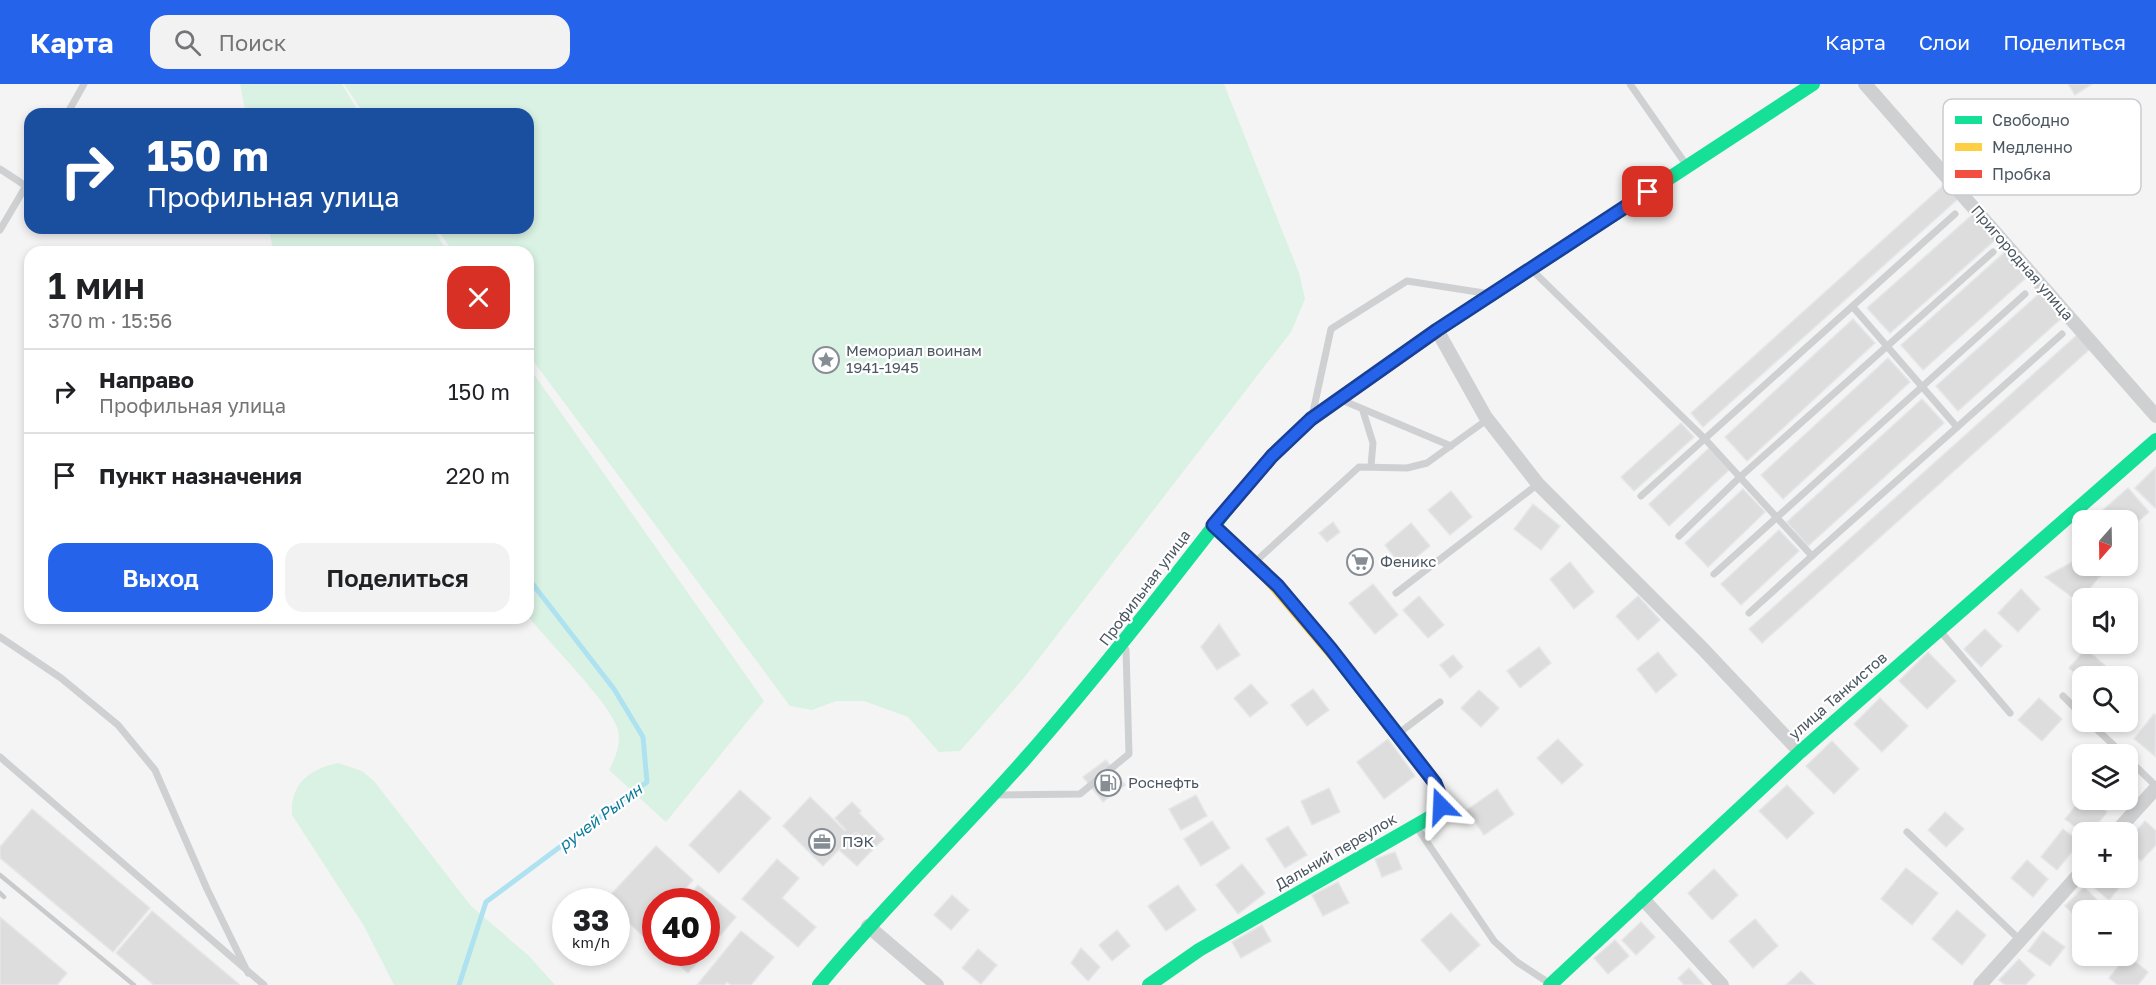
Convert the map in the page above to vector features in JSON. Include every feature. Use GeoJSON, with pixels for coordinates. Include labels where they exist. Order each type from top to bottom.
{"type":"FeatureCollection","features":[{"type":"Feature","properties":{"kind":"street","name":"Профильная улица"},"geometry":{"type":"LineString","coordinates":[[819,985],[868,926],[992,795],[1125,642],[1213,525],[1272,456],[1311,419],[1437,330],[1812,84]]}},
{"type":"Feature","properties":{"kind":"street","name":"Пригородная улица"},"geometry":{"type":"LineString","coordinates":[[1865,84],[1943,173]]}},
{"type":"Feature","properties":{"kind":"street","name":"Пригородная улица"},"geometry":{"type":"LineString","coordinates":[[1962,195],[2156,416]]}},
{"type":"Feature","properties":{"kind":"street"},"geometry":{"type":"LineString","coordinates":[[1437,330],[1488,419],[1538,484],[1703,649],[1800,752]]}},
{"type":"Feature","properties":{"kind":"street","name":"улица Танкистов"},"geometry":{"type":"LineString","coordinates":[[1551,985],[1800,752],[2156,440]]}},
{"type":"Feature","properties":{"kind":"street","name":"Дальний переулок"},"geometry":{"type":"LineString","coordinates":[[1149,985],[1199,950],[1434,814],[1441,806],[1441,798],[1435,783],[1331,649],[1278,586],[1213,525]]}},
{"type":"Feature","properties":{"kind":"street"},"geometry":{"type":"LineString","coordinates":[[2125,822],[2156,787]]}},
{"type":"Feature","properties":{"kind":"street"},"geometry":{"type":"LineString","coordinates":[[1980,985],[2072,882]]}},
{"type":"Feature","properties":{"kind":"street"},"geometry":{"type":"LineString","coordinates":[[1642,898],[1722,985]]}},
{"type":"Feature","properties":{"kind":"street"},"geometry":{"type":"LineString","coordinates":[[868,926],[937,985]]}},
{"type":"Feature","properties":{"kind":"lane"},"geometry":{"type":"LineString","coordinates":[[70,108],[84,84]]}},
{"type":"Feature","properties":{"kind":"lane"},"geometry":{"type":"LineString","coordinates":[[1630,84],[1688,166]]}},
{"type":"Feature","properties":{"kind":"lane"},"geometry":{"type":"LineString","coordinates":[[0,169],[24,180]]}},
{"type":"Feature","properties":{"kind":"lane"},"geometry":{"type":"LineString","coordinates":[[0,230],[24,189]]}},
{"type":"Feature","properties":{"kind":"lane"},"geometry":{"type":"LineString","coordinates":[[1641,496],[1955,214]]}},
{"type":"Feature","properties":{"kind":"lane"},"geometry":{"type":"LineString","coordinates":[[1679,536],[1740,477],[1993,252]]}},
{"type":"Feature","properties":{"kind":"lane"},"geometry":{"type":"LineString","coordinates":[[1531,270],[1705,439],[1812,556]]}},
{"type":"Feature","properties":{"kind":"lane"},"geometry":{"type":"LineString","coordinates":[[1311,419],[1331,329],[1407,281],[1492,295]]}},
{"type":"Feature","properties":{"kind":"lane"},"geometry":{"type":"LineString","coordinates":[[1714,574],[2025,294]]}},
{"type":"Feature","properties":{"kind":"lane"},"geometry":{"type":"LineString","coordinates":[[1853,308],[1957,427]]}},
{"type":"Feature","properties":{"kind":"lane"},"geometry":{"type":"LineString","coordinates":[[1749,613],[2062,334]]}},
{"type":"Feature","properties":{"kind":"lane"},"geometry":{"type":"LineString","coordinates":[[1340,398],[1363,411],[1451,446]]}},
{"type":"Feature","properties":{"kind":"lane"},"geometry":{"type":"LineString","coordinates":[[1363,411],[1373,443],[1371,466]]}},
{"type":"Feature","properties":{"kind":"lane"},"geometry":{"type":"LineString","coordinates":[[1253,563],[1359,467],[1407,468],[1427,463],[1488,419]]}},
{"type":"Feature","properties":{"kind":"lane"},"geometry":{"type":"LineString","coordinates":[[1396,593],[1538,484]]}},
{"type":"Feature","properties":{"kind":"lane"},"geometry":{"type":"LineString","coordinates":[[1939,630],[2010,713]]}},
{"type":"Feature","properties":{"kind":"lane"},"geometry":{"type":"LineString","coordinates":[[0,637],[61,678],[118,725],[155,770],[207,889],[248,973]]}},
{"type":"Feature","properties":{"kind":"lane"},"geometry":{"type":"LineString","coordinates":[[992,795],[1080,794],[1129,754],[1125,642]]}},
{"type":"Feature","properties":{"kind":"lane"},"geometry":{"type":"LineString","coordinates":[[2062,696],[2072,706]]}},
{"type":"Feature","properties":{"kind":"lane"},"geometry":{"type":"LineString","coordinates":[[1397,735],[1440,702]]}},
{"type":"Feature","properties":{"kind":"lane"},"geometry":{"type":"LineString","coordinates":[[2100,732],[2112,744]]}},
{"type":"Feature","properties":{"kind":"lane"},"geometry":{"type":"LineString","coordinates":[[0,757],[264,985]]}},
{"type":"Feature","properties":{"kind":"lane"},"geometry":{"type":"LineString","coordinates":[[2138,769],[2156,787]]}},
{"type":"Feature","properties":{"kind":"lane"},"geometry":{"type":"LineString","coordinates":[[1415,825],[1494,941],[1517,962],[1551,985]]}},
{"type":"Feature","properties":{"kind":"lane"},"geometry":{"type":"LineString","coordinates":[[1907,832],[2020,940]]}},
{"type":"Feature","properties":{"kind":"green space"},"geometry":{"type":"Polygon","coordinates":[[[240,84],[342,84],[356,108],[245,108],[240,84]]]}},
{"type":"Feature","properties":{"kind":"green space"},"geometry":{"type":"Polygon","coordinates":[[[344,84],[1224,84],[1299,273],[1305,299],[1291,332],[1023,679],[960,751],[939,752],[908,717],[864,701],[836,701],[812,710],[790,706],[534,362],[534,246],[449,246],[441,234],[534,234],[534,108],[360,108],[344,84]]]}},
{"type":"Feature","properties":{"kind":"green space"},"geometry":{"type":"Polygon","coordinates":[[[270,234],[436,234],[444,246],[272,246],[270,234]]]}},
{"type":"Feature","properties":{"kind":"green space"},"geometry":{"type":"Polygon","coordinates":[[[534,375],[764,701],[666,822],[609,770],[616,755],[618,730],[613,718],[592,689],[534,623],[534,375]]]}},
{"type":"Feature","properties":{"kind":"green space"},"geometry":{"type":"Polygon","coordinates":[[[338,763],[362,771],[374,781],[471,906],[529,956],[555,985],[394,985],[364,926],[292,815],[294,795],[303,780],[318,769],[338,763]]]}},
{"type":"Feature","properties":{"kind":"building"},"geometry":{"type":"Polygon","coordinates":[[[2068,84],[2092,84],[2075,95],[2068,84]]]}},
{"type":"Feature","properties":{"kind":"building"},"geometry":{"type":"Polygon","coordinates":[[[1943,186],[1943,195],[1956,195],[1959,198],[1703,427],[1691,413],[1943,186]]]}},
{"type":"Feature","properties":{"kind":"building"},"geometry":{"type":"Polygon","coordinates":[[[1972,215],[1995,240],[1890,333],[1867,308],[1972,215]]]}},
{"type":"Feature","properties":{"kind":"building"},"geometry":{"type":"Polygon","coordinates":[[[2006,251],[2028,276],[1923,370],[1901,345],[2006,251]]]}},
{"type":"Feature","properties":{"kind":"building"},"geometry":{"type":"Polygon","coordinates":[[[2041,292],[2063,317],[1958,411],[1936,386],[2041,292]]]}},
{"type":"Feature","properties":{"kind":"building"},"geometry":{"type":"Polygon","coordinates":[[[1853,319],[1875,343],[1747,461],[1725,437],[1853,319]]]}},
{"type":"Feature","properties":{"kind":"building"},"geometry":{"type":"Polygon","coordinates":[[[2077,335],[2090,349],[1762,643],[1749,629],[2077,335]]]}},
{"type":"Feature","properties":{"kind":"building"},"geometry":{"type":"Polygon","coordinates":[[[1888,358],[1910,382],[1783,499],[1761,475],[1888,358]]]}},
{"type":"Feature","properties":{"kind":"building"},"geometry":{"type":"Polygon","coordinates":[[[1922,399],[1944,423],[1808,546],[1787,522],[1922,399]]]}},
{"type":"Feature","properties":{"kind":"building"},"geometry":{"type":"Polygon","coordinates":[[[1681,423],[1694,437],[1634,491],[1621,477],[1681,423]]]}},
{"type":"Feature","properties":{"kind":"building"},"geometry":{"type":"Polygon","coordinates":[[[1709,448],[1729,470],[1669,526],[1649,504],[1709,448]]]}},
{"type":"Feature","properties":{"kind":"building"},"geometry":{"type":"Polygon","coordinates":[[[2156,467],[2156,507],[2155,508],[2135,488],[2156,467]]]}},
{"type":"Feature","properties":{"kind":"building"},"geometry":{"type":"Polygon","coordinates":[[[2128,488],[2149,512],[2138,522],[2138,510],[2103,510],[2128,488]]]}},
{"type":"Feature","properties":{"kind":"building"},"geometry":{"type":"Polygon","coordinates":[[[1743,489],[1765,512],[1708,567],[1685,543],[1743,489]]]}},
{"type":"Feature","properties":{"kind":"building"},"geometry":{"type":"Polygon","coordinates":[[[1451,491],[1472,517],[1450,535],[1428,510],[1451,491]]]}},
{"type":"Feature","properties":{"kind":"building"},"geometry":{"type":"Polygon","coordinates":[[[1533,504],[1560,526],[1541,550],[1514,529],[1533,504]]]}},
{"type":"Feature","properties":{"kind":"building"},"geometry":{"type":"Polygon","coordinates":[[[1333,522],[1340,532],[1327,542],[1319,533],[1333,522]]]}},
{"type":"Feature","properties":{"kind":"building"},"geometry":{"type":"Polygon","coordinates":[[[1411,523],[1430,546],[1403,568],[1385,545],[1411,523]]]}},
{"type":"Feature","properties":{"kind":"building"},"geometry":{"type":"Polygon","coordinates":[[[1779,530],[1799,551],[1741,605],[1721,584],[1779,530]]]}},
{"type":"Feature","properties":{"kind":"building"},"geometry":{"type":"Polygon","coordinates":[[[1570,562],[1594,592],[1574,609],[1550,579],[1570,562]]]}},
{"type":"Feature","properties":{"kind":"building"},"geometry":{"type":"Polygon","coordinates":[[[2072,562],[2072,576],[2099,577],[2090,588],[2072,588],[2072,597],[2045,577],[2072,562]]]}},
{"type":"Feature","properties":{"kind":"building"},"geometry":{"type":"Polygon","coordinates":[[[1373,584],[1398,615],[1375,634],[1349,603],[1373,584]]]}},
{"type":"Feature","properties":{"kind":"building"},"geometry":{"type":"Polygon","coordinates":[[[2021,589],[2040,609],[2018,632],[1998,613],[2021,589]]]}},
{"type":"Feature","properties":{"kind":"building"},"geometry":{"type":"Polygon","coordinates":[[[1419,596],[1444,625],[1428,638],[1403,610],[1419,596]]]}},
{"type":"Feature","properties":{"kind":"building"},"geometry":{"type":"Polygon","coordinates":[[[1638,596],[1660,620],[1638,640],[1616,616],[1638,596]]]}},
{"type":"Feature","properties":{"kind":"building"},"geometry":{"type":"Polygon","coordinates":[[[1219,624],[1240,655],[1217,670],[1201,647],[1219,624]]]}},
{"type":"Feature","properties":{"kind":"building"},"geometry":{"type":"Polygon","coordinates":[[[1985,629],[2002,646],[1981,667],[1964,649],[1985,629]]]}},
{"type":"Feature","properties":{"kind":"building"},"geometry":{"type":"Polygon","coordinates":[[[1539,647],[1551,663],[1520,688],[1507,671],[1539,647]]]}},
{"type":"Feature","properties":{"kind":"building"},"geometry":{"type":"Polygon","coordinates":[[[1658,652],[1677,675],[1656,693],[1637,669],[1658,652]]]}},
{"type":"Feature","properties":{"kind":"building"},"geometry":{"type":"Polygon","coordinates":[[[1928,652],[1956,681],[1927,709],[1899,681],[1928,652]]]}},
{"type":"Feature","properties":{"kind":"building"},"geometry":{"type":"Polygon","coordinates":[[[2082,654],[2092,654],[2106,666],[2072,666],[2072,671],[2069,668],[2082,654]]]}},
{"type":"Feature","properties":{"kind":"building"},"geometry":{"type":"Polygon","coordinates":[[[1453,655],[1463,667],[1450,678],[1440,665],[1453,655]]]}},
{"type":"Feature","properties":{"kind":"building"},"geometry":{"type":"Polygon","coordinates":[[[1251,684],[1268,703],[1250,717],[1234,698],[1251,684]]]}},
{"type":"Feature","properties":{"kind":"building"},"geometry":{"type":"Polygon","coordinates":[[[1313,689],[1329,710],[1307,726],[1291,705],[1313,689]]]}},
{"type":"Feature","properties":{"kind":"building"},"geometry":{"type":"Polygon","coordinates":[[[1479,690],[1499,708],[1481,727],[1461,708],[1479,690]]]}},
{"type":"Feature","properties":{"kind":"building"},"geometry":{"type":"Polygon","coordinates":[[[1880,698],[1908,726],[1882,752],[1854,724],[1880,698]]]}},
{"type":"Feature","properties":{"kind":"building"},"geometry":{"type":"Polygon","coordinates":[[[2039,698],[2062,719],[2042,741],[2018,720],[2039,698]]]}},
{"type":"Feature","properties":{"kind":"building"},"geometry":{"type":"Polygon","coordinates":[[[2154,714],[2156,715],[2155,756],[2134,739],[2154,714]]]}},
{"type":"Feature","properties":{"kind":"building"},"geometry":{"type":"Polygon","coordinates":[[[1388,739],[1415,776],[1384,799],[1357,762],[1388,739]]]}},
{"type":"Feature","properties":{"kind":"building"},"geometry":{"type":"Polygon","coordinates":[[[1558,739],[1583,765],[1562,784],[1537,758],[1558,739]]]}},
{"type":"Feature","properties":{"kind":"building"},"geometry":{"type":"Polygon","coordinates":[[[1832,741],[1859,769],[1834,794],[1806,766],[1832,741]]]}},
{"type":"Feature","properties":{"kind":"building"},"geometry":{"type":"Polygon","coordinates":[[[1106,760],[1125,785],[1103,802],[1083,777],[1106,760]]]}},
{"type":"Feature","properties":{"kind":"building"},"geometry":{"type":"Polygon","coordinates":[[[1787,785],[1814,813],[1787,839],[1759,811],[1787,785]]]}},
{"type":"Feature","properties":{"kind":"building"},"geometry":{"type":"Polygon","coordinates":[[[1329,788],[1340,812],[1312,825],[1301,801],[1329,788]]]}},
{"type":"Feature","properties":{"kind":"building"},"geometry":{"type":"Polygon","coordinates":[[[1497,789],[1514,814],[1484,835],[1467,810],[1497,789]]]}},
{"type":"Feature","properties":{"kind":"building"},"geometry":{"type":"Polygon","coordinates":[[[740,790],[771,818],[719,873],[689,845],[740,790]]]}},
{"type":"Feature","properties":{"kind":"building"},"geometry":{"type":"Polygon","coordinates":[[[1196,795],[1207,816],[1181,830],[1169,809],[1196,795]]]}},
{"type":"Feature","properties":{"kind":"building"},"geometry":{"type":"Polygon","coordinates":[[[810,797],[845,831],[835,818],[852,802],[861,811],[859,813],[884,839],[875,847],[856,832],[823,866],[783,826],[810,797]]]}},
{"type":"Feature","properties":{"kind":"building"},"geometry":{"type":"Polygon","coordinates":[[[32,809],[150,908],[113,952],[0,858],[0,847],[32,809]]]}},
{"type":"Feature","properties":{"kind":"building"},"geometry":{"type":"Polygon","coordinates":[[[2072,810],[2104,810],[2107,812],[2099,822],[2072,822],[2072,824],[2065,819],[2072,810]]]}},
{"type":"Feature","properties":{"kind":"building"},"geometry":{"type":"Polygon","coordinates":[[[1945,812],[1964,829],[1946,847],[1928,830],[1945,812]]]}},
{"type":"Feature","properties":{"kind":"building"},"geometry":{"type":"Polygon","coordinates":[[[1212,821],[1230,848],[1201,866],[1184,839],[1212,821]]]}},
{"type":"Feature","properties":{"kind":"building"},"geometry":{"type":"Polygon","coordinates":[[[2145,821],[2156,831],[2156,845],[2141,861],[2138,858],[2138,829],[2145,821]]]}},
{"type":"Feature","properties":{"kind":"building"},"geometry":{"type":"Polygon","coordinates":[[[1288,826],[1307,855],[1285,868],[1266,839],[1288,826]]]}},
{"type":"Feature","properties":{"kind":"building"},"geometry":{"type":"Polygon","coordinates":[[[2063,829],[2072,836],[2072,852],[2057,870],[2041,857],[2063,829]]]}},
{"type":"Feature","properties":{"kind":"building"},"geometry":{"type":"Polygon","coordinates":[[[856,832],[875,847],[857,866],[839,850],[856,832]]]}},
{"type":"Feature","properties":{"kind":"building"},"geometry":{"type":"Polygon","coordinates":[[[656,846],[693,880],[686,888],[642,888],[642,935],[630,924],[630,888],[617,888],[656,846]]]}},
{"type":"Feature","properties":{"kind":"building"},"geometry":{"type":"Polygon","coordinates":[[[1395,852],[1402,869],[1382,877],[1375,859],[1395,852]]]}},
{"type":"Feature","properties":{"kind":"building"},"geometry":{"type":"Polygon","coordinates":[[[777,859],[799,878],[782,898],[816,927],[798,947],[742,899],[777,859]]]}},
{"type":"Feature","properties":{"kind":"building"},"geometry":{"type":"Polygon","coordinates":[[[2027,860],[2048,879],[2033,897],[2011,878],[2027,860]]]}},
{"type":"Feature","properties":{"kind":"building"},"geometry":{"type":"Polygon","coordinates":[[[1242,864],[1265,893],[1238,914],[1216,885],[1242,864]]]}},
{"type":"Feature","properties":{"kind":"building"},"geometry":{"type":"Polygon","coordinates":[[[1906,868],[1938,893],[1912,925],[1881,899],[1906,868]]]}},
{"type":"Feature","properties":{"kind":"building"},"geometry":{"type":"Polygon","coordinates":[[[1714,869],[1738,895],[1712,920],[1688,893],[1714,869]]]}},
{"type":"Feature","properties":{"kind":"building"},"geometry":{"type":"Polygon","coordinates":[[[1338,882],[1349,903],[1323,916],[1312,895],[1338,882]]]}},
{"type":"Feature","properties":{"kind":"building"},"geometry":{"type":"Polygon","coordinates":[[[1178,885],[1196,910],[1166,931],[1148,906],[1178,885]]]}},
{"type":"Feature","properties":{"kind":"building"},"geometry":{"type":"Polygon","coordinates":[[[2083,888],[2097,900],[2072,900],[2072,913],[2065,906],[2083,888]]]}},
{"type":"Feature","properties":{"kind":"building"},"geometry":{"type":"Polygon","coordinates":[[[2095,888],[2119,888],[2109,900],[2095,888]]]}},
{"type":"Feature","properties":{"kind":"building"},"geometry":{"type":"Polygon","coordinates":[[[952,895],[969,910],[951,930],[934,915],[952,895]]]}},
{"type":"Feature","properties":{"kind":"building"},"geometry":{"type":"Polygon","coordinates":[[[720,904],[736,917],[720,936],[720,904]]]}},
{"type":"Feature","properties":{"kind":"building"},"geometry":{"type":"Polygon","coordinates":[[[1957,910],[1986,935],[1962,965],[1932,939],[1957,910]]]}},
{"type":"Feature","properties":{"kind":"building"},"geometry":{"type":"Polygon","coordinates":[[[152,911],[240,985],[154,985],[116,953],[152,911]]]}},
{"type":"Feature","properties":{"kind":"building"},"geometry":{"type":"Polygon","coordinates":[[[1451,913],[1480,945],[1450,972],[1421,940],[1451,913]]]}},
{"type":"Feature","properties":{"kind":"building"},"geometry":{"type":"Polygon","coordinates":[[[0,917],[67,973],[57,985],[0,985],[0,917]]]}},
{"type":"Feature","properties":{"kind":"building"},"geometry":{"type":"Polygon","coordinates":[[[1755,919],[1778,946],[1753,968],[1729,941],[1755,919]]]}},
{"type":"Feature","properties":{"kind":"building"},"geometry":{"type":"Polygon","coordinates":[[[1641,922],[1655,937],[1636,955],[1622,940],[1641,922]]]}},
{"type":"Feature","properties":{"kind":"building"},"geometry":{"type":"Polygon","coordinates":[[[1262,925],[1271,941],[1241,958],[1232,942],[1262,925]]]}},
{"type":"Feature","properties":{"kind":"building"},"geometry":{"type":"Polygon","coordinates":[[[1117,930],[1130,946],[1112,961],[1099,945],[1117,930]]]}},
{"type":"Feature","properties":{"kind":"building"},"geometry":{"type":"Polygon","coordinates":[[[741,931],[774,957],[751,985],[731,985],[727,982],[725,985],[697,985],[712,966],[720,966],[720,957],[741,931]]]}},
{"type":"Feature","properties":{"kind":"building"},"geometry":{"type":"Polygon","coordinates":[[[2043,931],[2065,947],[2050,966],[2028,951],[2043,931]]]}},
{"type":"Feature","properties":{"kind":"building"},"geometry":{"type":"Polygon","coordinates":[[[1615,940],[1629,956],[1608,974],[1594,958],[1615,940]]]}},
{"type":"Feature","properties":{"kind":"building"},"geometry":{"type":"Polygon","coordinates":[[[1081,948],[1100,967],[1088,981],[1071,963],[1081,948]]]}},
{"type":"Feature","properties":{"kind":"building"},"geometry":{"type":"Polygon","coordinates":[[[978,949],[997,965],[981,984],[962,968],[978,949]]]}},
{"type":"Feature","properties":{"kind":"building"},"geometry":{"type":"Polygon","coordinates":[[[2019,959],[2035,975],[2025,985],[2005,985],[1999,980],[2019,959]]]}},
{"type":"Feature","properties":{"kind":"building"},"geometry":{"type":"Polygon","coordinates":[[[2138,964],[2148,972],[2138,985],[2118,985],[2109,978],[2118,966],[2138,966],[2138,964]]]}},
{"type":"Feature","properties":{"kind":"building"},"geometry":{"type":"Polygon","coordinates":[[[680,966],[694,966],[688,973],[680,966]]]}},
{"type":"Feature","properties":{"kind":"building"},"geometry":{"type":"Polygon","coordinates":[[[1689,968],[1704,985],[1684,985],[1678,978],[1689,968]]]}},
{"type":"Feature","properties":{"kind":"building"},"geometry":{"type":"Polygon","coordinates":[[[1801,971],[1815,985],[1786,985],[1801,971]]]}},
{"type":"Feature","properties":{"kind":"waterway","name":"ручей Рыгин"},"geometry":{"type":"LineString","coordinates":[[459,985],[486,902],[647,782],[643,737],[614,689],[534,586]]}},
{"type":"Feature","properties":{"kind":"railway"},"geometry":{"type":"LineString","coordinates":[[0,875],[134,985]]}},
{"type":"Feature","properties":{"kind":"railway"},"geometry":{"type":"LineString","coordinates":[[0,893],[4,897]]}},
{"type":"Feature","properties":{"kind":"traffic: fast"},"geometry":{"type":"LineString","coordinates":[[1436,331],[1813,84]]}},
{"type":"Feature","properties":{"kind":"traffic: fast"},"geometry":{"type":"LineString","coordinates":[[1550,985],[1800,752],[2156,440]]}},
{"type":"Feature","properties":{"kind":"traffic: fast"},"geometry":{"type":"LineString","coordinates":[[819,985],[1051,728],[1228,508]]}},
{"type":"Feature","properties":{"kind":"traffic: fast"},"geometry":{"type":"LineString","coordinates":[[1149,985],[1199,950],[1434,815],[1439,799],[1435,783],[1343,665]]}},
{"type":"Feature","properties":{"kind":"traffic: slow"},"geometry":{"type":"LineString","coordinates":[[1213,525],[1263,571],[1343,665]]}},
{"type":"Feature","properties":{"kind":"traffic: jam"},"geometry":{"type":"LineString","coordinates":[[1228,508],[1272,456],[1311,419],[1436,331]]}},
{"type":"Feature","properties":{"kind":"place","name":"Мемориал воинам 1941-1945"},"geometry":{"type":"Point","coordinates":[826,360]}},
{"type":"Feature","properties":{"kind":"place","name":"Феникс"},"geometry":{"type":"Point","coordinates":[1360,562]}},
{"type":"Feature","properties":{"kind":"place","name":"Роснефть"},"geometry":{"type":"Point","coordinates":[1108,783]}},
{"type":"Feature","properties":{"kind":"place","name":"ПЭК"},"geometry":{"type":"Point","coordinates":[822,842]}},
{"type":"Feature","properties":{"kind":"route"},"geometry":{"type":"LineString","coordinates":[[1441,806],[1441,798],[1435,783],[1331,649],[1278,586],[1213,525],[1272,456],[1311,419],[1437,330],[1648,192]]}}]}
